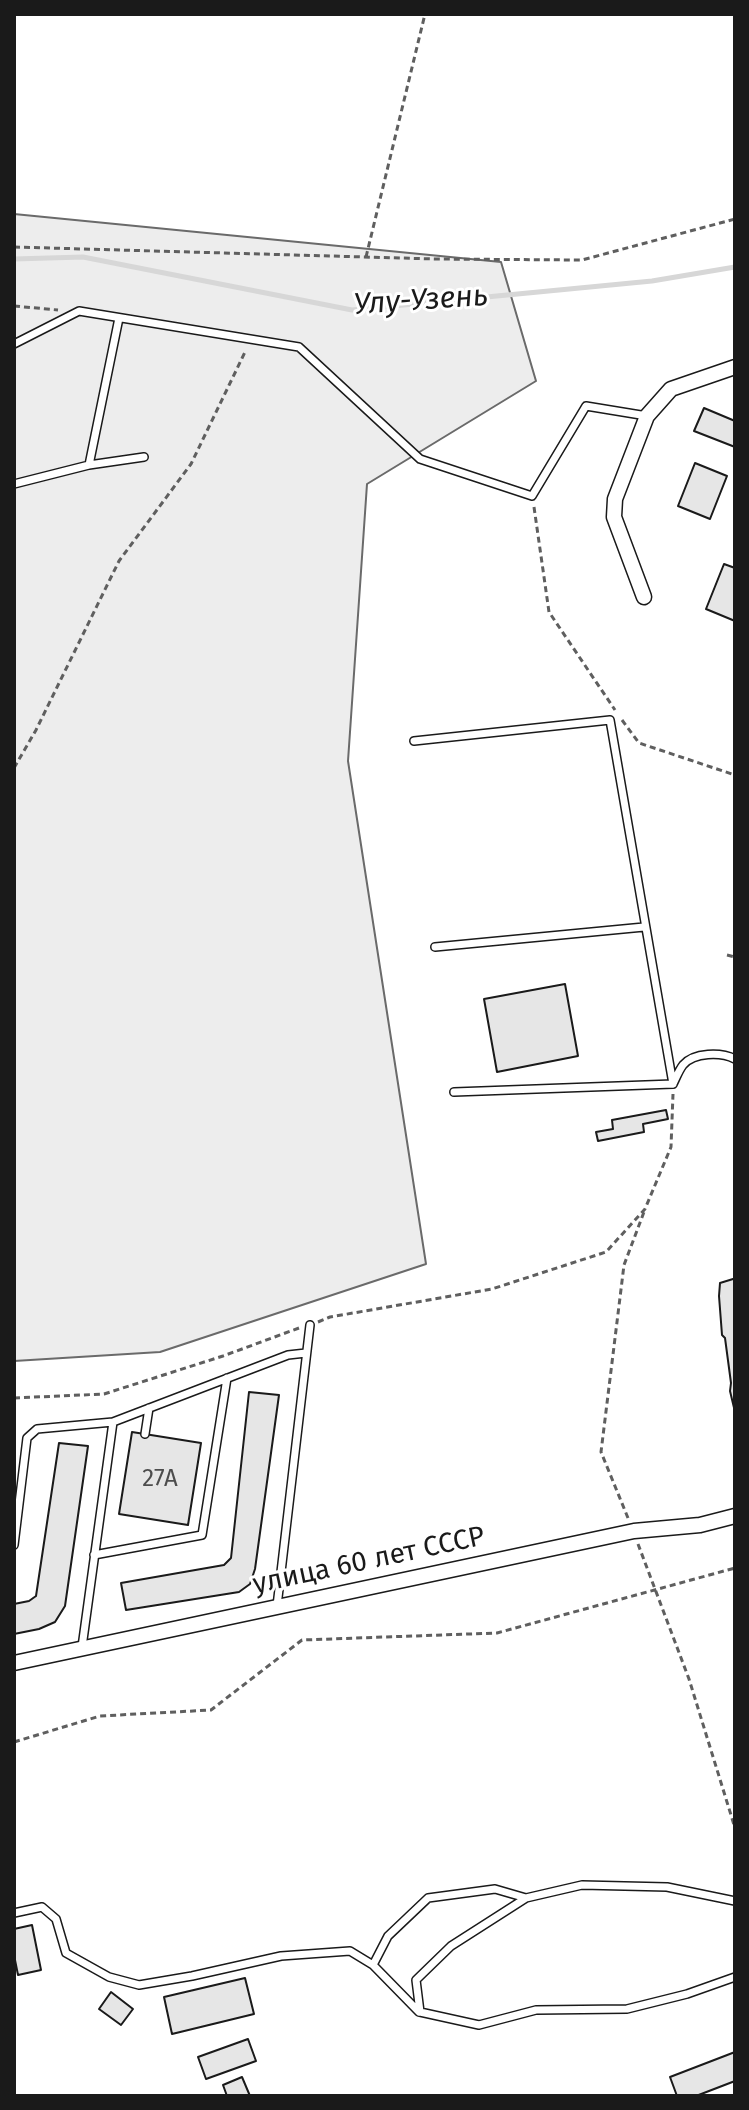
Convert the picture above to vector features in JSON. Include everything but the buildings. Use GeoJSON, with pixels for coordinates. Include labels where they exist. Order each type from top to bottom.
{"type":"FeatureCollection","features":[{"type":"Feature","properties":{"kind":"street"},"geometry":{"type":"LineString","coordinates":[[644,597],[614,517],[615,499],[647,416],[671,389],[735,367]]}},
{"type":"Feature","properties":{"kind":"street","name":"улица 60 лет СССР"},"geometry":{"type":"LineString","coordinates":[[14,1663],[634,1531],[700,1525],[735,1516]]}},
{"type":"Feature","properties":{"kind":"lane"},"geometry":{"type":"LineString","coordinates":[[14,344],[79,311],[299,347],[420,459],[532,496],[586,406],[647,416]]}},
{"type":"Feature","properties":{"kind":"lane"},"geometry":{"type":"LineString","coordinates":[[89,465],[119,318]]}},
{"type":"Feature","properties":{"kind":"lane"},"geometry":{"type":"LineString","coordinates":[[14,484],[89,465],[144,457]]}},
{"type":"Feature","properties":{"kind":"lane"},"geometry":{"type":"LineString","coordinates":[[414,741],[610,720],[673,1084]]}},
{"type":"Feature","properties":{"kind":"lane"},"geometry":{"type":"LineString","coordinates":[[435,947],[644,927]]}},
{"type":"Feature","properties":{"kind":"lane"},"geometry":{"type":"LineString","coordinates":[[673,1084],[684,1063],[701,1054],[735,1059]]}},
{"type":"Feature","properties":{"kind":"lane"},"geometry":{"type":"LineString","coordinates":[[454,1092],[673,1084]]}},
{"type":"Feature","properties":{"kind":"lane"},"geometry":{"type":"LineString","coordinates":[[277,1608],[310,1325]]}},
{"type":"Feature","properties":{"kind":"lane"},"geometry":{"type":"LineString","coordinates":[[14,1545],[27,1438],[31,1432],[113,1422],[288,1355],[306,1353]]}},
{"type":"Feature","properties":{"kind":"lane"},"geometry":{"type":"LineString","coordinates":[[94,1555],[202,1535],[227,1378]]}},
{"type":"Feature","properties":{"kind":"lane"},"geometry":{"type":"LineString","coordinates":[[145,1434],[149,1408]]}},
{"type":"Feature","properties":{"kind":"lane"},"geometry":{"type":"LineString","coordinates":[[81,1649],[113,1422]]}},
{"type":"Feature","properties":{"kind":"lane"},"geometry":{"type":"LineString","coordinates":[[420,2012],[416,1980],[451,1946],[526,1898],[582,1885],[667,1887],[735,1901]]}},
{"type":"Feature","properties":{"kind":"lane"},"geometry":{"type":"LineString","coordinates":[[373,1965],[388,1936],[428,1898],[495,1889],[526,1898]]}},
{"type":"Feature","properties":{"kind":"lane"},"geometry":{"type":"LineString","coordinates":[[14,1913],[42,1907],[56,1919],[66,1953],[109,1977],[139,1985],[281,1956],[350,1951],[373,1965],[420,2012],[479,2025],[536,2010],[627,2009],[687,1994],[735,1977]]}},
{"type":"Feature","properties":{"kind":"path"},"geometry":{"type":"LineString","coordinates":[[366,257],[425,14]]}},
{"type":"Feature","properties":{"kind":"path"},"geometry":{"type":"LineString","coordinates":[[14,247],[582,260],[735,219]]}},
{"type":"Feature","properties":{"kind":"path"},"geometry":{"type":"LineString","coordinates":[[14,306],[79,311]]}},
{"type":"Feature","properties":{"kind":"path"},"geometry":{"type":"LineString","coordinates":[[14,768],[36,730],[119,561],[191,464],[250,340]]}},
{"type":"Feature","properties":{"kind":"path"},"geometry":{"type":"LineString","coordinates":[[532,496],[549,612],[639,743],[735,775]]}},
{"type":"Feature","properties":{"kind":"path"},"geometry":{"type":"LineString","coordinates":[[727,955],[735,957]]}},
{"type":"Feature","properties":{"kind":"path"},"geometry":{"type":"LineString","coordinates":[[14,1398],[104,1394],[223,1356],[330,1317],[492,1289],[606,1252],[645,1209],[671,1147],[673,1084]]}},
{"type":"Feature","properties":{"kind":"path"},"geometry":{"type":"LineString","coordinates":[[14,1742],[100,1716],[211,1710],[302,1640],[497,1633],[735,1568]]}},
{"type":"Feature","properties":{"kind":"shaded area"},"geometry":{"type":"Polygon","coordinates":[[[14,214],[501,262],[536,381],[367,484],[348,761],[426,1264],[160,1352],[14,1361],[14,214]]]}},
{"type":"Feature","properties":{"kind":"waterway","name":"Улу-Узень"},"geometry":{"type":"LineString","coordinates":[[14,259],[83,257],[352,310],[652,281],[735,267]]}}]}
